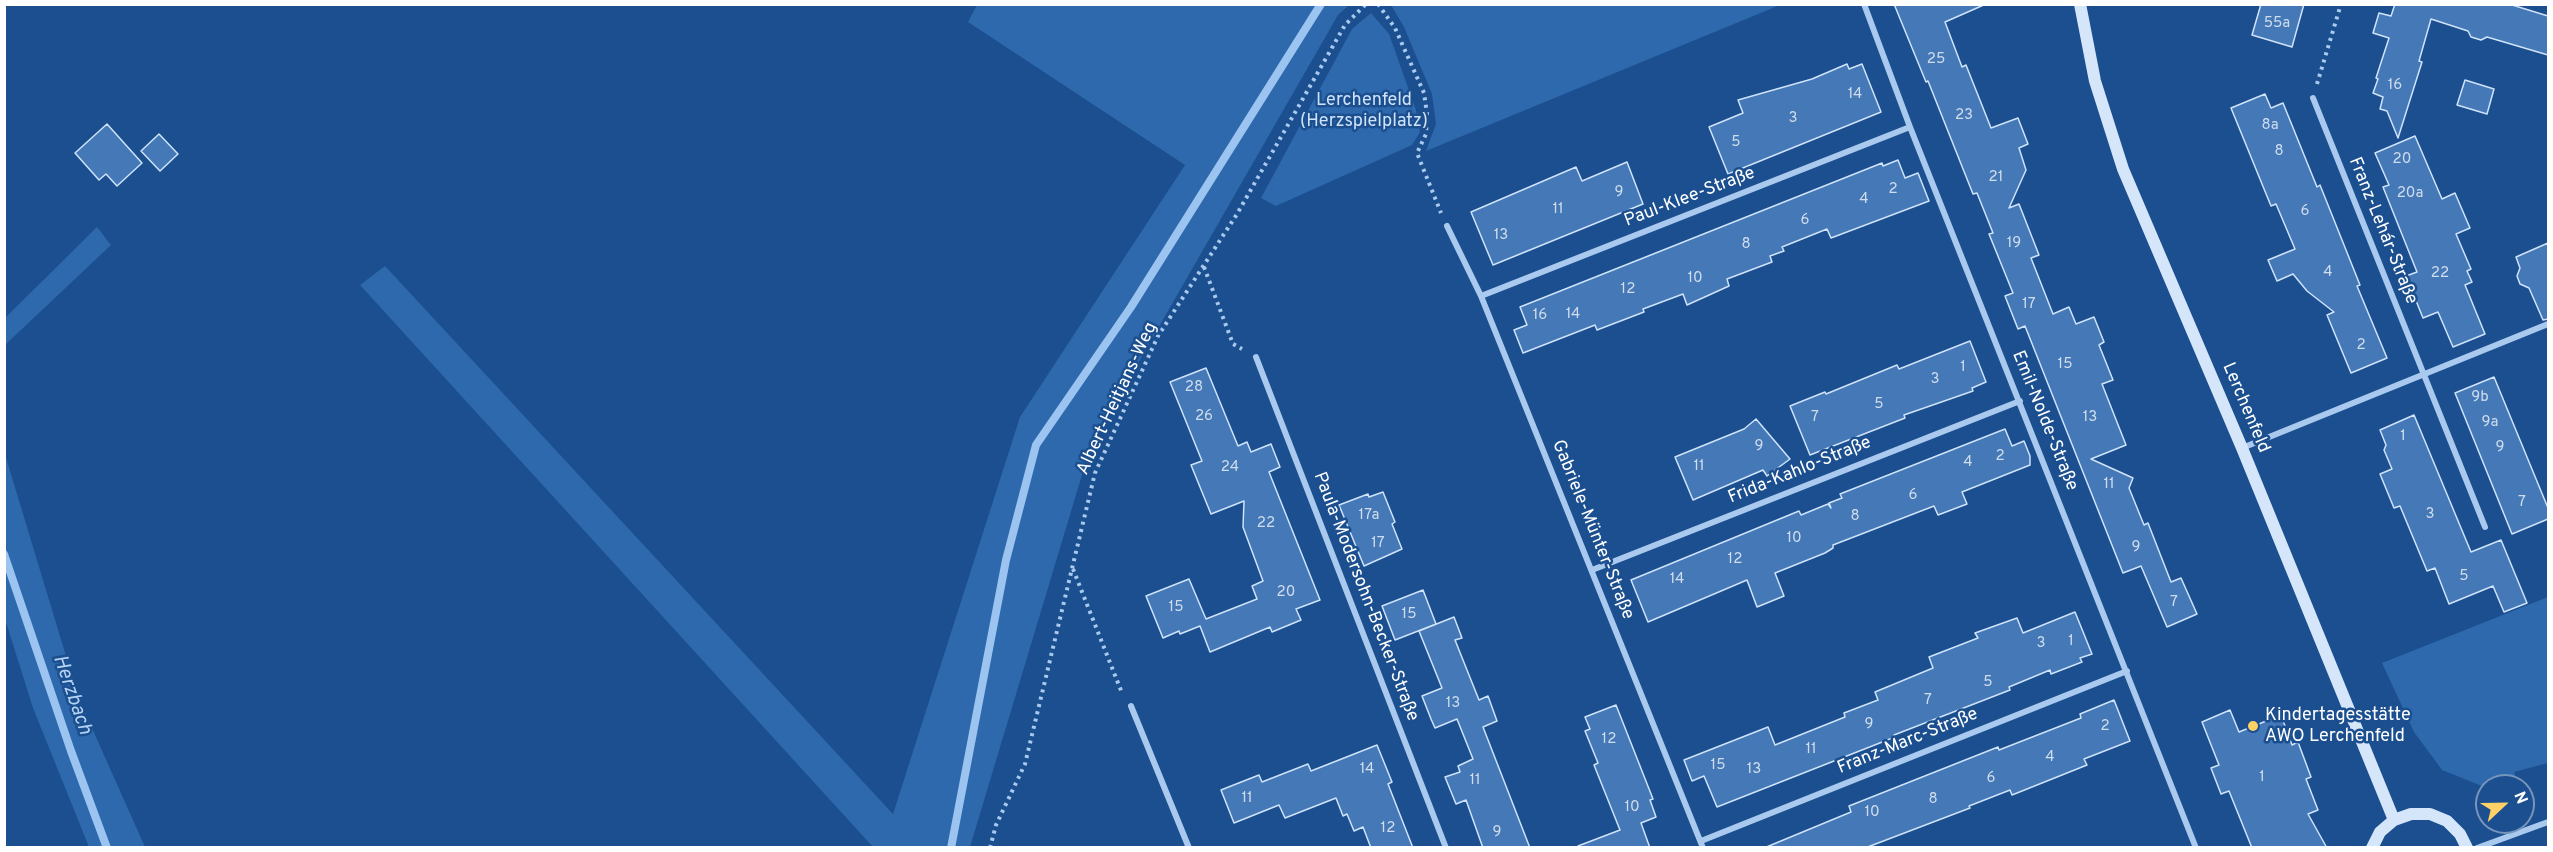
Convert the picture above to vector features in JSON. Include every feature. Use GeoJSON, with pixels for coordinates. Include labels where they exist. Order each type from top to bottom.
{"type":"FeatureCollection","features":[{"type":"Feature","properties":{"kind":"street","name":"Emil-Nolde-Straße"},"geometry":{"type":"LineString","coordinates":[[1864,4],[1910,127],[2196,848]]}},
{"type":"Feature","properties":{"kind":"street","name":"Lerchenfeld"},"geometry":{"type":"LineString","coordinates":[[2080,4],[2095,81],[2123,169],[2242,448],[2394,820]]}},
{"type":"Feature","properties":{"kind":"street","name":"Franz-Lehár-Straße"},"geometry":{"type":"LineString","coordinates":[[2313,98],[2485,527]]}},
{"type":"Feature","properties":{"kind":"street","name":"Paul-Klee-Straße"},"geometry":{"type":"LineString","coordinates":[[1481,296],[1910,127]]}},
{"type":"Feature","properties":{"kind":"street","name":"Gabriele-Münter-Straße"},"geometry":{"type":"LineString","coordinates":[[1447,226],[1481,296],[1702,844]]}},
{"type":"Feature","properties":{"kind":"street"},"geometry":{"type":"LineString","coordinates":[[2242,448],[2548,324]]}},
{"type":"Feature","properties":{"kind":"street","name":"Paula-Modersohn-Becker-Straße"},"geometry":{"type":"LineString","coordinates":[[1256,357],[1446,848]]}},
{"type":"Feature","properties":{"kind":"street","name":"Frida-Kahlo-Straße"},"geometry":{"type":"LineString","coordinates":[[1592,570],[2020,401]]}},
{"type":"Feature","properties":{"kind":"street","name":"Franz-Marc-Straße"},"geometry":{"type":"LineString","coordinates":[[1702,844],[2127,671]]}},
{"type":"Feature","properties":{"kind":"street"},"geometry":{"type":"LineString","coordinates":[[1131,706],[1189,848]]}},
{"type":"Feature","properties":{"kind":"street"},"geometry":{"type":"LineString","coordinates":[[2372,848],[2380,832],[2394,820],[2411,814],[2430,814],[2447,821],[2460,834],[2467,848]]}},
{"type":"Feature","properties":{"kind":"street"},"geometry":{"type":"LineString","coordinates":[[2477,848],[2548,822]]}},
{"type":"Feature","properties":{"kind":"path","name":"Albert-Heitjans-Weg"},"geometry":{"type":"LineString","coordinates":[[990,848],[996,825],[1024,764],[1095,473],[1158,336],[1237,214],[1345,25],[1366,4]]}},
{"type":"Feature","properties":{"kind":"path"},"geometry":{"type":"LineString","coordinates":[[1378,4],[1395,28],[1424,93],[1427,114],[1425,134],[1417,153],[1447,226]]}},
{"type":"Feature","properties":{"kind":"path"},"geometry":{"type":"LineString","coordinates":[[2313,98],[2342,4]]}},
{"type":"Feature","properties":{"kind":"path"},"geometry":{"type":"LineString","coordinates":[[1204,266],[1233,344],[1256,357]]}},
{"type":"Feature","properties":{"kind":"path"},"geometry":{"type":"LineString","coordinates":[[1072,568],[1121,691],[1131,706]]}},
{"type":"Feature","properties":{"kind":"green space"},"geometry":{"type":"Polygon","coordinates":[[[977,5],[1349,5],[1338,15],[1091,445],[970,847],[873,847],[360,285],[385,266],[893,814],[1020,417],[1185,165],[968,22],[977,5]]]}},
{"type":"Feature","properties":{"kind":"green space"},"geometry":{"type":"Polygon","coordinates":[[[1391,5],[1780,5],[1426,151],[1436,124],[1432,94],[1404,27],[1391,5]]]}},
{"type":"Feature","properties":{"kind":"green space","name":"Lerchenfeld (Herzspielplatz)"},"geometry":{"type":"Polygon","coordinates":[[[1371,13],[1389,34],[1416,110],[1420,132],[1412,145],[1276,206],[1261,198],[1352,29],[1371,13]]]}},
{"type":"Feature","properties":{"kind":"green space"},"geometry":{"type":"Polygon","coordinates":[[[97,227],[111,245],[5,345],[5,318],[97,227]]]}},
{"type":"Feature","properties":{"kind":"green space"},"geometry":{"type":"Polygon","coordinates":[[[4,451],[79,699],[145,847],[89,847],[33,708],[5,619],[4,451]]]}},
{"type":"Feature","properties":{"kind":"green space"},"geometry":{"type":"Polygon","coordinates":[[[2548,597],[2548,763],[2514,772],[2515,774],[2475,774],[2475,783],[2442,770],[2414,732],[2382,663],[2548,597]]]}},
{"type":"Feature","properties":{"kind":"building"},"geometry":{"type":"Polygon","coordinates":[[[1894,4],[1986,4],[1945,22],[1962,67],[1966,65],[1991,128],[2018,118],[2028,144],[2019,148],[2026,170],[2009,208],[2019,204],[2039,255],[2031,258],[2053,314],[2069,307],[2076,324],[2094,317],[2104,342],[2099,345],[2113,380],[2102,384],[2126,445],[2091,459],[2133,478],[2129,488],[2144,525],[2148,523],[2171,582],[2181,578],[2197,614],[2167,627],[2141,566],[2123,573],[2025,326],[2018,329],[2005,296],[2013,293],[1989,234],[1993,233],[1977,193],[1973,194],[1928,81],[1926,82],[1894,4]]]}},
{"type":"Feature","properties":{"kind":"building"},"geometry":{"type":"Polygon","coordinates":[[[2261,4],[2304,4],[2292,47],[2252,35],[2261,4]]]}},
{"type":"Feature","properties":{"kind":"building"},"geometry":{"type":"Polygon","coordinates":[[[2395,4],[2509,4],[2548,16],[2548,55],[2487,37],[2481,40],[2471,37],[2468,31],[2431,19],[2419,61],[2422,62],[2398,138],[2387,111],[2380,109],[2383,97],[2373,93],[2389,38],[2373,33],[2379,13],[2391,16],[2395,4]]]}},
{"type":"Feature","properties":{"kind":"building"},"geometry":{"type":"Polygon","coordinates":[[[1847,64],[1849,69],[1862,64],[1881,112],[1728,174],[1709,127],[1743,113],[1738,100],[1812,79],[1847,64]]]}},
{"type":"Feature","properties":{"kind":"building"},"geometry":{"type":"Polygon","coordinates":[[[2465,80],[2494,89],[2487,114],[2457,105],[2465,80]]]}},
{"type":"Feature","properties":{"kind":"building"},"geometry":{"type":"Polygon","coordinates":[[[2265,94],[2271,108],[2283,103],[2317,187],[2320,185],[2360,285],[2357,286],[2387,358],[2351,373],[2327,315],[2334,312],[2307,291],[2293,274],[2277,281],[2268,260],[2295,249],[2276,204],[2271,206],[2231,108],[2265,94]]]}},
{"type":"Feature","properties":{"kind":"building"},"geometry":{"type":"Polygon","coordinates":[[[107,124],[142,163],[117,186],[106,174],[99,180],[75,153],[107,124]]]}},
{"type":"Feature","properties":{"kind":"building"},"geometry":{"type":"Polygon","coordinates":[[[159,134],[178,154],[160,171],[141,151],[159,134]]]}},
{"type":"Feature","properties":{"kind":"building"},"geometry":{"type":"Polygon","coordinates":[[[2415,136],[2442,199],[2455,193],[2470,228],[2456,234],[2471,269],[2467,271],[2472,282],[2465,285],[2485,334],[2453,347],[2438,312],[2423,318],[2406,276],[2417,272],[2383,187],[2389,185],[2375,153],[2415,136]]]}},
{"type":"Feature","properties":{"kind":"building"},"geometry":{"type":"Polygon","coordinates":[[[1898,160],[1905,178],[1918,173],[1929,201],[1831,238],[1827,229],[1782,247],[1784,251],[1770,256],[1772,262],[1727,279],[1729,286],[1687,305],[1683,294],[1597,330],[1595,325],[1523,353],[1514,330],[1527,325],[1520,307],[1882,163],[1883,166],[1898,160]]]}},
{"type":"Feature","properties":{"kind":"building"},"geometry":{"type":"Polygon","coordinates":[[[1627,162],[1643,204],[1493,265],[1471,212],[1576,167],[1582,181],[1627,162]]]}},
{"type":"Feature","properties":{"kind":"building"},"geometry":{"type":"Polygon","coordinates":[[[2548,243],[2548,319],[2543,320],[2529,288],[2520,284],[2517,276],[2520,268],[2516,257],[2548,243]]]}},
{"type":"Feature","properties":{"kind":"building"},"geometry":{"type":"Polygon","coordinates":[[[1970,341],[1986,382],[1972,388],[1973,391],[1904,415],[1905,418],[1810,455],[1790,406],[1897,365],[1899,369],[1970,341]]]}},
{"type":"Feature","properties":{"kind":"building"},"geometry":{"type":"Polygon","coordinates":[[[1206,368],[1238,446],[1247,442],[1251,452],[1271,444],[1280,467],[1269,472],[1320,600],[1296,609],[1301,620],[1272,632],[1270,627],[1210,652],[1200,626],[1163,638],[1146,596],[1189,579],[1206,619],[1257,599],[1252,586],[1263,581],[1243,527],[1244,501],[1211,514],[1191,465],[1202,461],[1170,382],[1206,368]]]}},
{"type":"Feature","properties":{"kind":"building"},"geometry":{"type":"Polygon","coordinates":[[[2494,377],[2548,508],[2548,519],[2512,534],[2455,393],[2494,377]]]}},
{"type":"Feature","properties":{"kind":"building"},"geometry":{"type":"Polygon","coordinates":[[[2414,415],[2471,552],[2501,540],[2527,603],[2504,612],[2493,586],[2449,604],[2435,568],[2427,571],[2400,506],[2394,508],[2380,474],[2392,469],[2384,450],[2386,445],[2380,430],[2414,415]]]}},
{"type":"Feature","properties":{"kind":"building"},"geometry":{"type":"Polygon","coordinates":[[[1756,419],[1790,459],[1767,476],[1763,470],[1693,500],[1675,457],[1744,429],[1756,419]]]}},
{"type":"Feature","properties":{"kind":"building"},"geometry":{"type":"Polygon","coordinates":[[[2005,429],[2012,446],[2024,441],[2030,456],[2030,465],[1962,492],[1967,504],[1938,515],[1934,506],[1833,545],[1833,548],[1825,553],[1775,573],[1784,596],[1757,607],[1747,580],[1648,622],[1631,580],[1799,511],[1801,515],[1828,504],[1831,508],[1829,503],[1842,498],[1840,494],[2005,429]]]}},
{"type":"Feature","properties":{"kind":"building"},"geometry":{"type":"Polygon","coordinates":[[[1383,492],[1395,522],[1392,524],[1402,549],[1364,566],[1339,505],[1368,494],[1369,497],[1383,492]]]}},
{"type":"Feature","properties":{"kind":"building"},"geometry":{"type":"Polygon","coordinates":[[[1423,590],[1436,624],[1395,640],[1382,606],[1423,590]]]}},
{"type":"Feature","properties":{"kind":"building"},"geometry":{"type":"Polygon","coordinates":[[[2075,612],[2092,654],[2080,658],[2082,662],[2051,674],[2050,670],[2009,687],[2010,690],[1717,807],[1704,776],[1692,781],[1684,760],[1768,727],[1775,745],[1845,717],[1844,713],[1878,700],[1875,692],[1933,668],[1929,657],[1978,638],[1975,633],[2017,618],[2023,633],[2075,612]]]}},
{"type":"Feature","properties":{"kind":"building"},"geometry":{"type":"Polygon","coordinates":[[[1454,617],[1462,638],[1455,640],[1479,700],[1488,696],[1497,721],[1483,727],[1530,848],[1483,848],[1466,800],[1456,804],[1445,777],[1460,772],[1458,766],[1473,759],[1457,719],[1435,728],[1431,719],[1422,696],[1442,688],[1419,631],[1454,617]]]}},
{"type":"Feature","properties":{"kind":"building"},"geometry":{"type":"Polygon","coordinates":[[[2114,700],[2130,741],[2084,759],[2087,765],[2012,795],[2010,790],[1969,806],[1970,808],[1865,848],[1764,848],[1851,812],[1849,806],[1998,747],[1999,750],[2081,718],[2080,714],[2114,700]]]}},
{"type":"Feature","properties":{"kind":"building"},"geometry":{"type":"Polygon","coordinates":[[[1616,705],[1653,799],[1650,800],[1656,817],[1641,823],[1650,848],[1578,848],[1578,846],[1620,830],[1594,765],[1598,763],[1585,731],[1590,729],[1585,717],[1616,705]]]}},
{"type":"Feature","properties":{"kind":"building"},"geometry":{"type":"Polygon","coordinates":[[[2230,710],[2239,732],[2281,715],[2292,745],[2298,742],[2311,777],[2306,779],[2318,810],[2308,814],[2327,848],[2252,848],[2229,791],[2221,794],[2211,768],[2219,765],[2202,722],[2230,710]]]}},
{"type":"Feature","properties":{"kind":"building"},"geometry":{"type":"Polygon","coordinates":[[[1377,745],[1392,782],[1388,784],[1413,848],[1371,848],[1363,827],[1354,831],[1347,814],[1343,816],[1336,798],[1285,818],[1279,805],[1234,823],[1221,790],[1259,775],[1262,782],[1308,764],[1311,771],[1377,745]]]}},
{"type":"Feature","properties":{"kind":"waterway"},"geometry":{"type":"LineString","coordinates":[[951,848],[1006,560],[1036,445],[1131,307],[1321,4]]}},
{"type":"Feature","properties":{"kind":"waterway","name":"Herzbach"},"geometry":{"type":"LineString","coordinates":[[4,554],[71,751],[107,848]]}},
{"type":"Feature","properties":{"kind":"place","name":"Kindertagesstätte AWO Lerchenfeld"},"geometry":{"type":"Point","coordinates":[2253,726]}}]}
